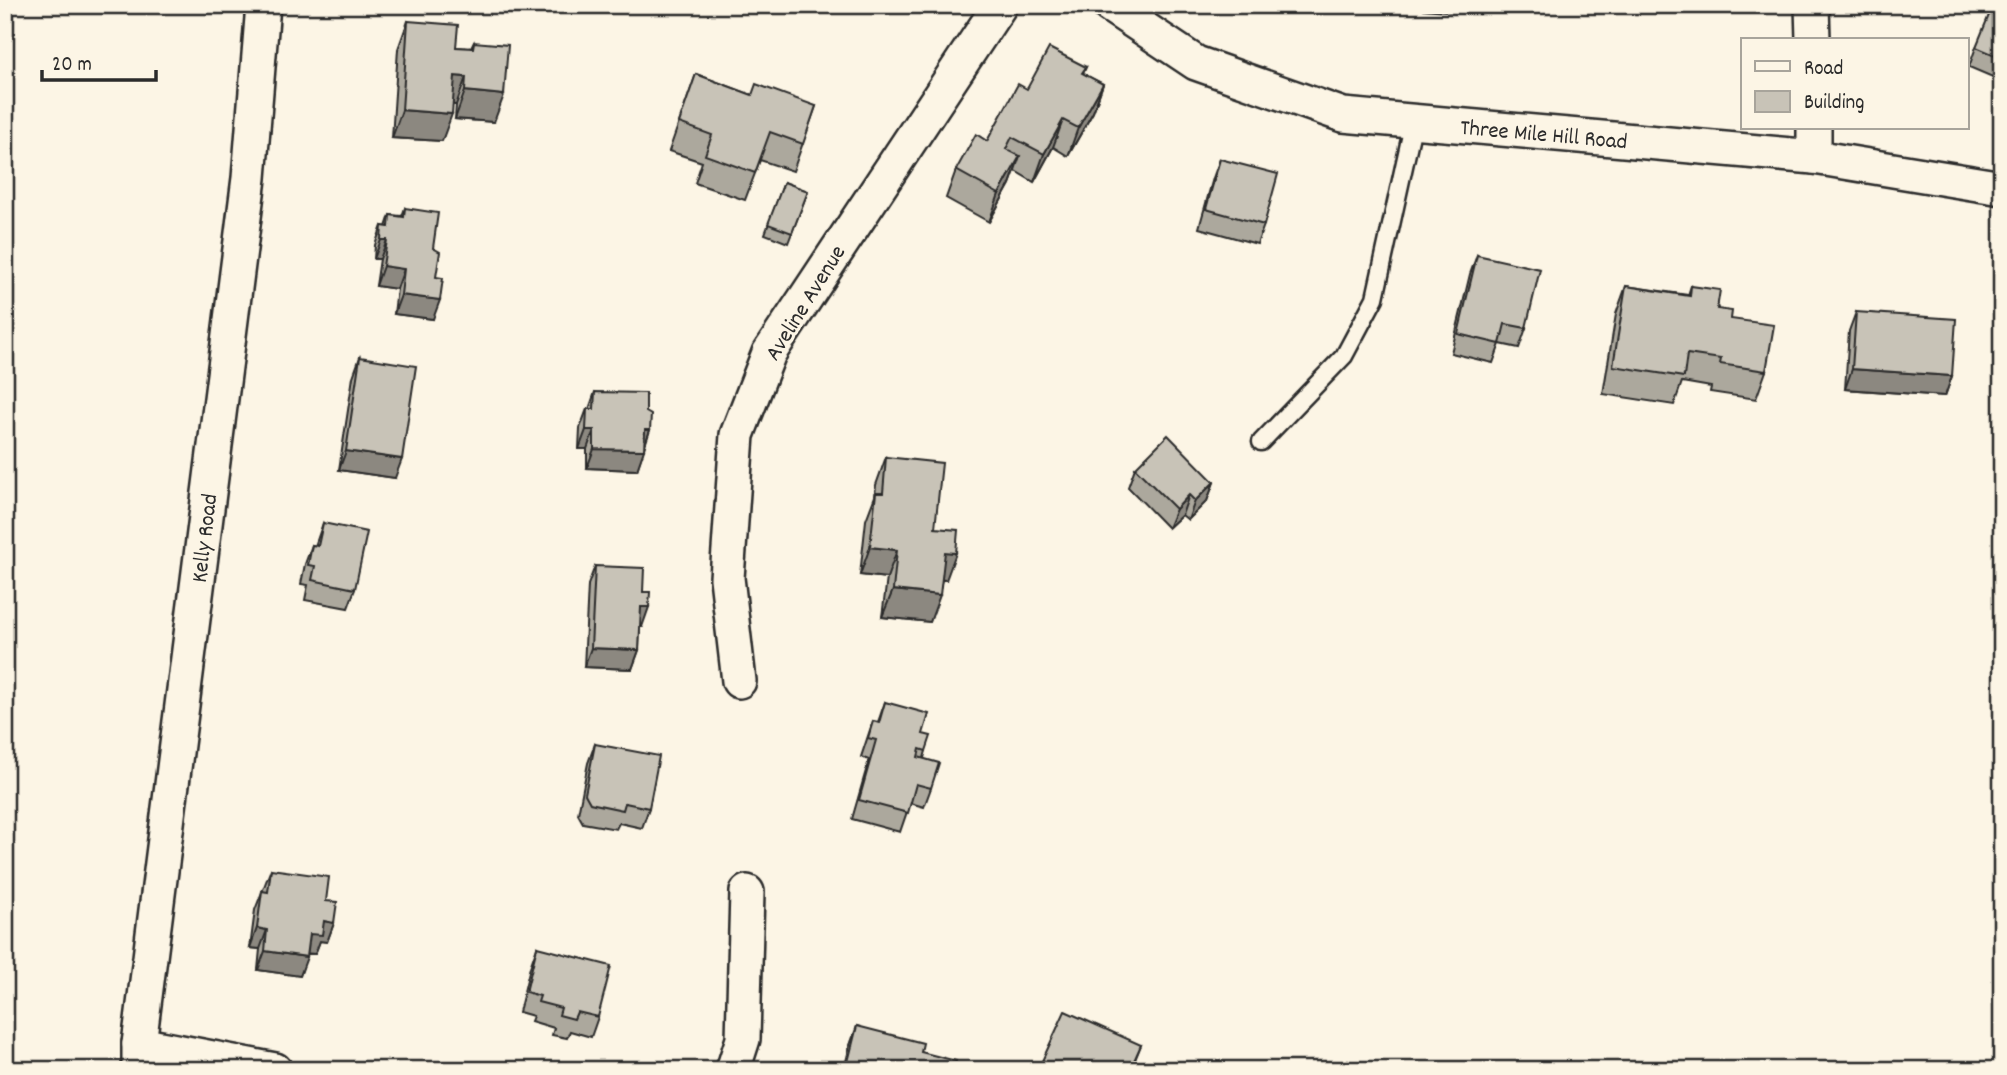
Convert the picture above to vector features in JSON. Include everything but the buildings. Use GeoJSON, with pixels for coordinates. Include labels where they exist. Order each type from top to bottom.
{"type":"FeatureCollection","features":[{"type":"Feature","properties":{"kind":"street","name":"Kelly Road"},"geometry":{"type":"LineString","coordinates":[[139,1057],[249,178],[263,5]]}},
{"type":"Feature","properties":{"kind":"street","name":"Aveline Avenue"},"geometry":{"type":"LineString","coordinates":[[739,681],[727,578],[737,435],[769,353],[1000,5]]}},
{"type":"Feature","properties":{"kind":"street","name":"Three Mile Hill Road"},"geometry":{"type":"LineString","coordinates":[[1109,5],[1196,63],[1343,115],[1814,142],[2002,188]]}},
{"type":"Feature","properties":{"kind":"street"},"geometry":{"type":"LineString","coordinates":[[1812,5],[1813,38]]}},
{"type":"Feature","properties":{"kind":"street"},"geometry":{"type":"LineString","coordinates":[[733,1070],[743,1039],[747,892]]}},
{"type":"Feature","properties":{"kind":"street"},"geometry":{"type":"LineString","coordinates":[[139,1057],[275,1070]]}},
{"type":"Feature","properties":{"kind":"lane"},"geometry":{"type":"LineString","coordinates":[[1261,442],[1343,356],[1374,298],[1414,121]]}}]}
